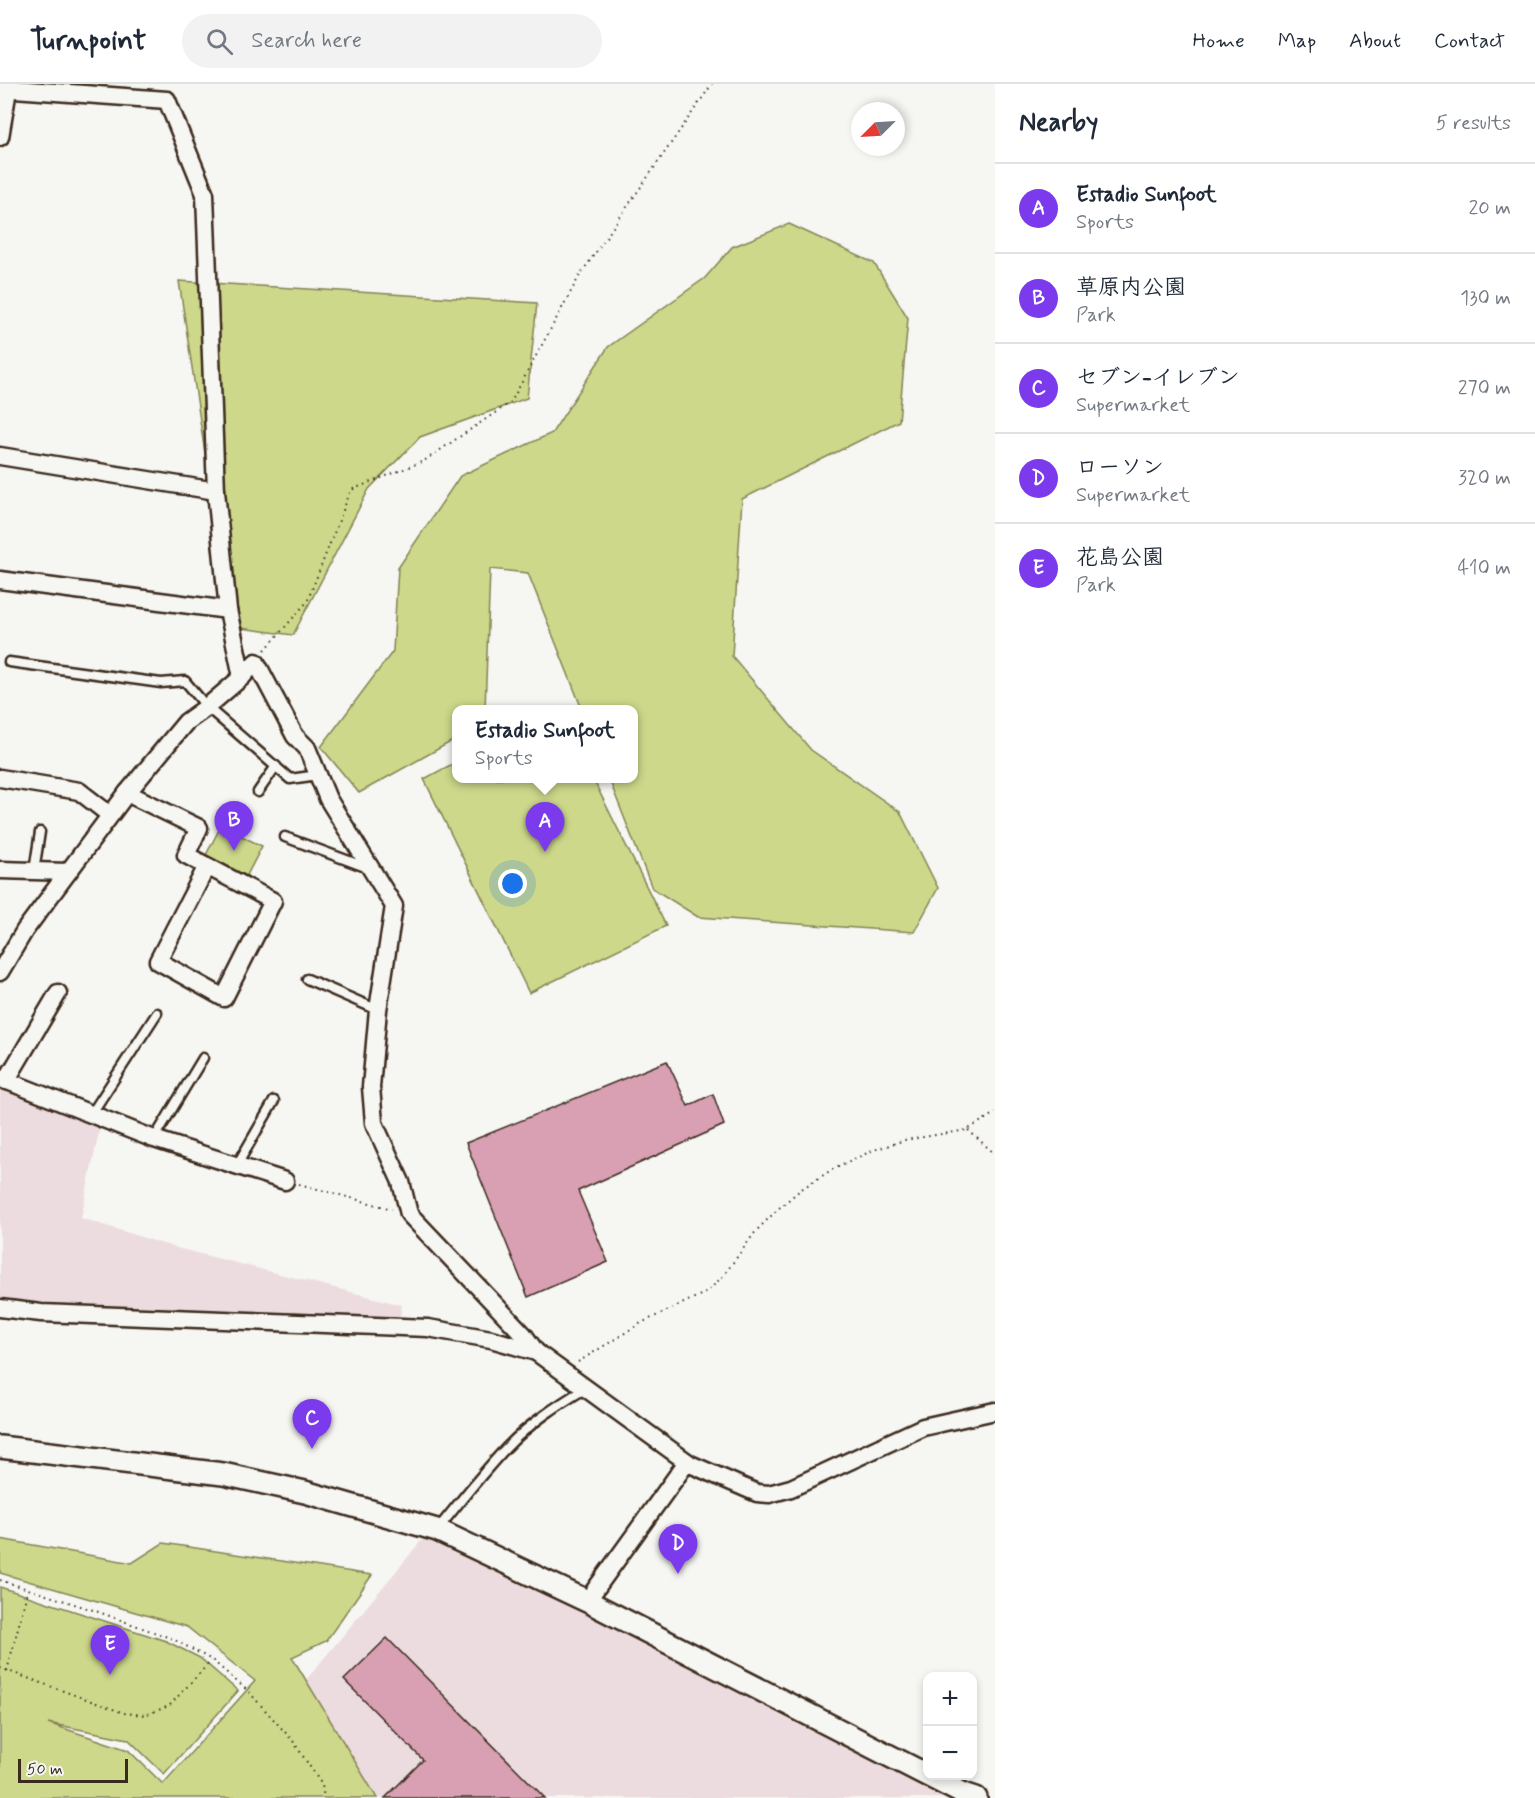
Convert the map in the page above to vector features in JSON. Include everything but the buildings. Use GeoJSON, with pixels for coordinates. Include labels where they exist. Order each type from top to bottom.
{"type":"FeatureCollection","features":[{"type":"Feature","properties":{"kind":"street"},"geometry":{"type":"LineString","coordinates":[[0,137],[6,87],[141,91],[167,100],[205,194],[216,491],[228,610],[242,677]]}},
{"type":"Feature","properties":{"kind":"street"},"geometry":{"type":"LineString","coordinates":[[0,456],[216,491]]}},
{"type":"Feature","properties":{"kind":"street"},"geometry":{"type":"LineString","coordinates":[[0,580],[228,610]]}},
{"type":"Feature","properties":{"kind":"street"},"geometry":{"type":"LineString","coordinates":[[0,972],[24,930],[127,793],[186,722],[207,707],[256,662],[295,736],[307,748],[328,799],[394,906],[378,1010],[371,1110],[374,1124],[401,1182],[409,1214],[524,1335],[536,1352],[687,1462],[756,1493],[769,1494],[791,1488],[923,1427],[995,1411]]}},
{"type":"Feature","properties":{"kind":"street"},"geometry":{"type":"LineString","coordinates":[[0,778],[79,791],[110,815]]}},
{"type":"Feature","properties":{"kind":"street"},"geometry":{"type":"LineString","coordinates":[[127,793],[200,828],[186,855],[207,866],[273,901],[224,998],[158,961],[207,866]]}},
{"type":"Feature","properties":{"kind":"street"},"geometry":{"type":"LineString","coordinates":[[0,870],[68,872]]}},
{"type":"Feature","properties":{"kind":"street"},"geometry":{"type":"LineString","coordinates":[[58,993],[3,1080],[154,1139],[285,1180]]}},
{"type":"Feature","properties":{"kind":"street"},"geometry":{"type":"LineString","coordinates":[[0,1308],[41,1313],[428,1328],[491,1339],[536,1352]]}},
{"type":"Feature","properties":{"kind":"street"},"geometry":{"type":"LineString","coordinates":[[0,1446],[223,1474],[305,1492],[437,1530],[587,1601],[943,1784],[976,1798]]}},
{"type":"Feature","properties":{"kind":"street"},"geometry":{"type":"LineString","coordinates":[[587,1601],[687,1462]]}},
{"type":"Feature","properties":{"kind":"lane"},"geometry":{"type":"LineString","coordinates":[[9,662],[161,683],[184,681],[207,707],[291,779],[318,775]]}},
{"type":"Feature","properties":{"kind":"lane"},"geometry":{"type":"LineString","coordinates":[[258,792],[276,766]]}},
{"type":"Feature","properties":{"kind":"lane"},"geometry":{"type":"LineString","coordinates":[[34,871],[40,832]]}},
{"type":"Feature","properties":{"kind":"lane"},"geometry":{"type":"LineString","coordinates":[[285,837],[371,869]]}},
{"type":"Feature","properties":{"kind":"lane"},"geometry":{"type":"LineString","coordinates":[[307,979],[378,1010]]}},
{"type":"Feature","properties":{"kind":"lane"},"geometry":{"type":"LineString","coordinates":[[92,1113],[157,1013]]}},
{"type":"Feature","properties":{"kind":"lane"},"geometry":{"type":"LineString","coordinates":[[154,1139],[202,1058]]}},
{"type":"Feature","properties":{"kind":"lane"},"geometry":{"type":"LineString","coordinates":[[237,1165],[274,1101]]}},
{"type":"Feature","properties":{"kind":"lane"},"geometry":{"type":"LineString","coordinates":[[437,1530],[507,1447],[552,1410],[586,1388]]}},
{"type":"Feature","properties":{"kind":"path"},"geometry":{"type":"LineString","coordinates":[[256,662],[307,602],[351,490],[424,461],[511,402],[580,274],[712,84]]}},
{"type":"Feature","properties":{"kind":"path"},"geometry":{"type":"LineString","coordinates":[[563,1372],[641,1323],[707,1292],[724,1275],[756,1231],[778,1209],[800,1190],[836,1167],[874,1150],[905,1140],[967,1130],[995,1113]]}},
{"type":"Feature","properties":{"kind":"path"},"geometry":{"type":"LineString","coordinates":[[967,1130],[995,1154]]}},
{"type":"Feature","properties":{"kind":"path"},"geometry":{"type":"LineString","coordinates":[[285,1180],[409,1214]]}},
{"type":"Feature","properties":{"kind":"path"},"geometry":{"type":"LineString","coordinates":[[0,1580],[173,1639],[212,1660],[248,1691],[293,1741],[322,1785],[324,1798]]}},
{"type":"Feature","properties":{"kind":"path"},"geometry":{"type":"LineString","coordinates":[[7,1671],[29,1588]]}},
{"type":"Feature","properties":{"kind":"path"},"geometry":{"type":"LineString","coordinates":[[0,1668],[124,1713],[145,1715],[169,1706],[212,1660]]}},
{"type":"Feature","properties":{"kind":"shaded area"},"geometry":{"type":"Polygon","coordinates":[[[0,1084],[101,1122],[81,1218],[173,1247],[402,1305],[400,1318],[103,1307],[0,1299],[0,1084]]]}},
{"type":"Feature","properties":{"kind":"shaded area"},"geometry":{"type":"Polygon","coordinates":[[[426,1535],[643,1639],[953,1798],[377,1798],[306,1680],[426,1535]]]}},
{"type":"Feature","properties":{"kind":"green space"},"geometry":{"type":"Polygon","coordinates":[[[789,224],[874,263],[908,318],[899,421],[742,499],[732,656],[811,750],[900,812],[938,888],[914,932],[698,917],[652,888],[611,783],[638,783],[638,705],[580,705],[528,573],[490,569],[485,705],[452,705],[452,741],[359,793],[321,747],[393,651],[398,568],[460,476],[552,433],[608,347],[705,278],[732,247],[789,224]]]}},
{"type":"Feature","properties":{"kind":"green space"},"geometry":{"type":"Polygon","coordinates":[[[179,281],[537,303],[527,398],[420,437],[369,489],[293,635],[225,626],[217,533],[179,281]]]}},
{"type":"Feature","properties":{"kind":"green space"},"geometry":{"type":"Polygon","coordinates":[[[452,764],[452,783],[595,783],[666,926],[529,993],[424,779],[452,764]]]}},
{"type":"Feature","properties":{"kind":"green space"},"geometry":{"type":"Polygon","coordinates":[[[221,826],[262,846],[246,877],[205,857],[221,826]]]}},
{"type":"Feature","properties":{"kind":"green space"},"geometry":{"type":"Polygon","coordinates":[[[0,1539],[132,1563],[163,1543],[372,1575],[326,1641],[292,1657],[377,1798],[0,1798],[0,1587],[166,1641],[200,1658],[238,1691],[164,1774],[128,1739],[48,1723],[128,1750],[163,1784],[255,1681],[187,1627],[0,1573],[0,1539]]]}},
{"type":"Feature","properties":{"kind":"place","name":"草原内公園"},"geometry":{"type":"Point","coordinates":[234,851]}},
{"type":"Feature","properties":{"kind":"place","name":"Estadio Sunfoot"},"geometry":{"type":"Point","coordinates":[545,852]}},
{"type":"Feature","properties":{"kind":"place","name":"セブン-イレブン"},"geometry":{"type":"Point","coordinates":[312,1449]}},
{"type":"Feature","properties":{"kind":"place","name":"ローソン"},"geometry":{"type":"Point","coordinates":[678,1574]}},
{"type":"Feature","properties":{"kind":"place","name":"花島公園"},"geometry":{"type":"Point","coordinates":[110,1675]}}]}
